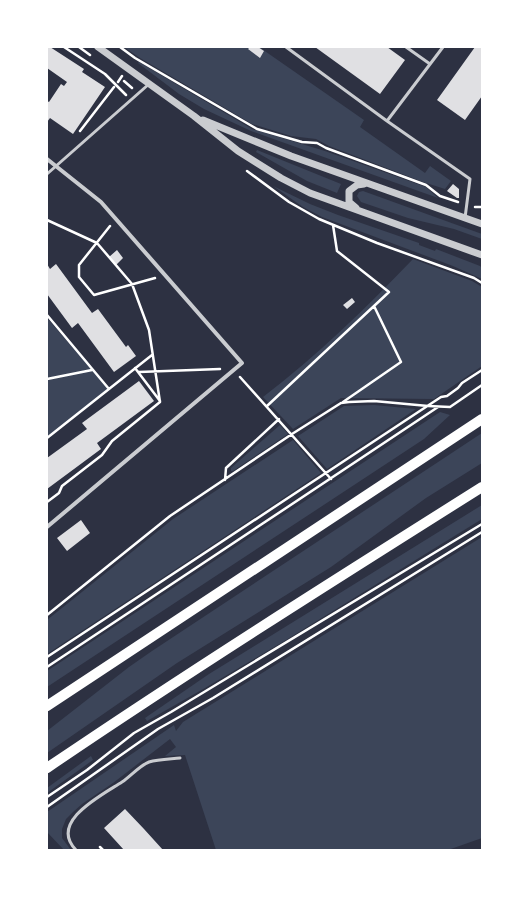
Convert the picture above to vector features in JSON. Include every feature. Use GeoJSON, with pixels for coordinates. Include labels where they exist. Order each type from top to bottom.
{"type":"FeatureCollection","features":[{"type":"Feature","properties":{"kind":"main road"},"geometry":{"type":"LineString","coordinates":[[47,706],[482,419]]}},
{"type":"Feature","properties":{"kind":"main road"},"geometry":{"type":"LineString","coordinates":[[47,768],[165,689],[482,487]]}},
{"type":"Feature","properties":{"kind":"street"},"geometry":{"type":"LineString","coordinates":[[98,47],[194,116],[238,150],[281,178],[310,193],[482,255]]}},
{"type":"Feature","properties":{"kind":"street"},"geometry":{"type":"LineString","coordinates":[[194,116],[291,156],[482,224]]}},
{"type":"Feature","properties":{"kind":"street"},"geometry":{"type":"LineString","coordinates":[[47,159],[101,202],[242,363],[47,528]]}},
{"type":"Feature","properties":{"kind":"street"},"geometry":{"type":"LineString","coordinates":[[357,210],[349,202],[349,191],[357,185],[368,184]]}},
{"type":"Feature","properties":{"kind":"lane"},"geometry":{"type":"LineString","coordinates":[[286,47],[470,179],[465,218]]}},
{"type":"Feature","properties":{"kind":"lane"},"geometry":{"type":"LineString","coordinates":[[406,47],[430,64]]}},
{"type":"Feature","properties":{"kind":"lane"},"geometry":{"type":"LineString","coordinates":[[386,120],[443,47]]}},
{"type":"Feature","properties":{"kind":"lane"},"geometry":{"type":"LineString","coordinates":[[47,174],[132,101],[149,84]]}},
{"type":"Feature","properties":{"kind":"lane"},"geometry":{"type":"LineString","coordinates":[[76,850],[72,846],[68,835],[68,828],[71,821],[77,815],[99,796],[150,762],[180,758]]}},
{"type":"Feature","properties":{"kind":"path"},"geometry":{"type":"LineString","coordinates":[[64,47],[105,74],[132,101]]}},
{"type":"Feature","properties":{"kind":"path"},"geometry":{"type":"LineString","coordinates":[[120,47],[136,58],[257,129],[302,142],[317,143],[326,148],[426,185],[440,196],[473,207],[482,207]]}},
{"type":"Feature","properties":{"kind":"path"},"geometry":{"type":"LineString","coordinates":[[77,135],[114,87]]}},
{"type":"Feature","properties":{"kind":"path"},"geometry":{"type":"LineString","coordinates":[[116,219],[79,265],[79,277],[94,295],[164,275]]}},
{"type":"Feature","properties":{"kind":"path"},"geometry":{"type":"LineString","coordinates":[[47,220],[97,243],[132,284],[149,330],[160,402]]}},
{"type":"Feature","properties":{"kind":"path"},"geometry":{"type":"LineString","coordinates":[[267,406],[389,292],[337,251],[333,225]]}},
{"type":"Feature","properties":{"kind":"path"},"geometry":{"type":"LineString","coordinates":[[47,615],[170,516],[401,362],[374,306]]}},
{"type":"Feature","properties":{"kind":"path"},"geometry":{"type":"LineString","coordinates":[[47,315],[108,389]]}},
{"type":"Feature","properties":{"kind":"path"},"geometry":{"type":"LineString","coordinates":[[47,438],[152,355]]}},
{"type":"Feature","properties":{"kind":"path"},"geometry":{"type":"LineString","coordinates":[[135,368],[160,402]]}},
{"type":"Feature","properties":{"kind":"path"},"geometry":{"type":"LineString","coordinates":[[139,372],[218,369],[234,370],[331,479]]}},
{"type":"Feature","properties":{"kind":"path"},"geometry":{"type":"LineString","coordinates":[[47,378],[93,370]]}},
{"type":"Feature","properties":{"kind":"path"},"geometry":{"type":"LineString","coordinates":[[47,657],[441,397],[447,396],[462,383],[482,370]]}},
{"type":"Feature","properties":{"kind":"path"},"geometry":{"type":"LineString","coordinates":[[341,403],[374,401],[450,407],[482,385]]}},
{"type":"Feature","properties":{"kind":"path"},"geometry":{"type":"LineString","coordinates":[[47,502],[59,493],[62,486],[102,455],[112,441],[160,402]]}},
{"type":"Feature","properties":{"kind":"path"},"geometry":{"type":"LineString","coordinates":[[47,667],[438,407]]}},
{"type":"Feature","properties":{"kind":"path"},"geometry":{"type":"LineString","coordinates":[[225,480],[226,468],[279,419]]}},
{"type":"Feature","properties":{"kind":"path"},"geometry":{"type":"LineString","coordinates":[[47,797],[87,770],[134,733],[482,524]]}},
{"type":"Feature","properties":{"kind":"path"},"geometry":{"type":"LineString","coordinates":[[47,807],[171,720],[213,698],[482,532]]}},
{"type":"Feature","properties":{"kind":"path"},"geometry":{"type":"LineString","coordinates":[[100,847],[103,850]]}},
{"type":"Feature","properties":{"kind":"shaded area"},"geometry":{"type":"Polygon","coordinates":[[[124,47],[259,47],[364,120],[360,127],[425,173],[430,166],[451,181],[445,189],[329,146],[316,139],[291,136],[252,124],[124,47]]]}},
{"type":"Feature","properties":{"kind":"shaded area"},"geometry":{"type":"Polygon","coordinates":[[[139,62],[252,129],[325,151],[426,187],[438,198],[251,131],[204,109],[179,94],[138,63],[139,62]]]}},
{"type":"Feature","properties":{"kind":"shaded area"},"geometry":{"type":"Polygon","coordinates":[[[257,150],[341,184],[337,193],[307,181],[256,152],[257,150]]]}},
{"type":"Feature","properties":{"kind":"shaded area"},"geometry":{"type":"Polygon","coordinates":[[[273,186],[310,204],[338,215],[480,266],[482,268],[482,279],[453,266],[322,217],[303,207],[273,186]]]}},
{"type":"Feature","properties":{"kind":"shaded area"},"geometry":{"type":"Polygon","coordinates":[[[363,191],[482,234],[482,239],[454,229],[408,218],[361,202],[357,196],[359,192],[363,191]]]}},
{"type":"Feature","properties":{"kind":"shaded area"},"geometry":{"type":"Polygon","coordinates":[[[413,259],[472,281],[482,287],[482,366],[434,399],[341,398],[293,429],[263,397],[303,365],[341,331],[413,259]]]}},
{"type":"Feature","properties":{"kind":"shaded area"},"geometry":{"type":"Polygon","coordinates":[[[47,318],[109,389],[47,437],[47,318]]]}},
{"type":"Feature","properties":{"kind":"shaded area"},"geometry":{"type":"Polygon","coordinates":[[[374,405],[416,409],[327,469],[298,436],[344,406],[374,405]]]}},
{"type":"Feature","properties":{"kind":"shaded area"},"geometry":{"type":"Polygon","coordinates":[[[440,412],[450,415],[424,439],[47,687],[47,671],[440,412]]]}},
{"type":"Feature","properties":{"kind":"shaded area"},"geometry":{"type":"Polygon","coordinates":[[[280,425],[288,434],[231,471],[231,468],[280,425]]]}},
{"type":"Feature","properties":{"kind":"shaded area"},"geometry":{"type":"Polygon","coordinates":[[[482,433],[482,463],[426,498],[331,567],[177,663],[47,753],[47,731],[129,667],[482,433]]]}},
{"type":"Feature","properties":{"kind":"shaded area"},"geometry":{"type":"Polygon","coordinates":[[[293,440],[321,473],[47,654],[47,620],[173,519],[293,440]]]}},
{"type":"Feature","properties":{"kind":"shaded area"},"geometry":{"type":"Polygon","coordinates":[[[482,505],[482,519],[286,640],[205,688],[147,721],[145,718],[209,674],[482,505]]]}},
{"type":"Feature","properties":{"kind":"shaded area"},"geometry":{"type":"Polygon","coordinates":[[[482,537],[482,838],[448,850],[216,850],[185,755],[165,756],[176,747],[170,739],[113,783],[82,804],[66,819],[62,829],[62,838],[71,850],[64,850],[47,832],[47,812],[174,725],[176,731],[183,722],[482,537]]]}},
{"type":"Feature","properties":{"kind":"shaded area"},"geometry":{"type":"Polygon","coordinates":[[[91,756],[93,760],[47,793],[47,788],[91,756]]]}},
{"type":"Feature","properties":{"kind":"building"},"geometry":{"type":"Polygon","coordinates":[[[47,47],[50,47],[84,69],[82,72],[105,87],[73,134],[50,118],[47,122],[47,101],[49,102],[61,84],[64,86],[67,82],[47,68],[47,47]]]}},
{"type":"Feature","properties":{"kind":"building"},"geometry":{"type":"Polygon","coordinates":[[[250,47],[258,47],[264,51],[260,58],[248,49],[250,47]]]}},
{"type":"Feature","properties":{"kind":"building"},"geometry":{"type":"Polygon","coordinates":[[[315,47],[387,47],[405,60],[380,94],[315,47]]]}},
{"type":"Feature","properties":{"kind":"building"},"geometry":{"type":"Polygon","coordinates":[[[475,47],[482,48],[482,96],[465,120],[437,100],[475,47]]]}},
{"type":"Feature","properties":{"kind":"building"},"geometry":{"type":"Polygon","coordinates":[[[453,184],[459,189],[459,198],[447,191],[453,184]]]}},
{"type":"Feature","properties":{"kind":"building"},"geometry":{"type":"Polygon","coordinates":[[[117,250],[123,258],[116,265],[109,257],[117,250]]]}},
{"type":"Feature","properties":{"kind":"building"},"geometry":{"type":"Polygon","coordinates":[[[47,264],[50,269],[56,264],[92,313],[98,309],[126,347],[128,345],[136,356],[114,372],[78,323],[72,328],[47,294],[47,264]]]}},
{"type":"Feature","properties":{"kind":"building"},"geometry":{"type":"Polygon","coordinates":[[[352,298],[355,302],[347,309],[343,305],[352,298]]]}},
{"type":"Feature","properties":{"kind":"building"},"geometry":{"type":"Polygon","coordinates":[[[139,381],[154,401],[97,443],[101,449],[47,489],[47,458],[87,429],[82,423],[139,381]]]}},
{"type":"Feature","properties":{"kind":"building"},"geometry":{"type":"Polygon","coordinates":[[[81,520],[90,533],[67,551],[57,538],[81,520]]]}},
{"type":"Feature","properties":{"kind":"building"},"geometry":{"type":"Polygon","coordinates":[[[125,809],[163,850],[124,850],[104,828],[125,809]]]}}]}
